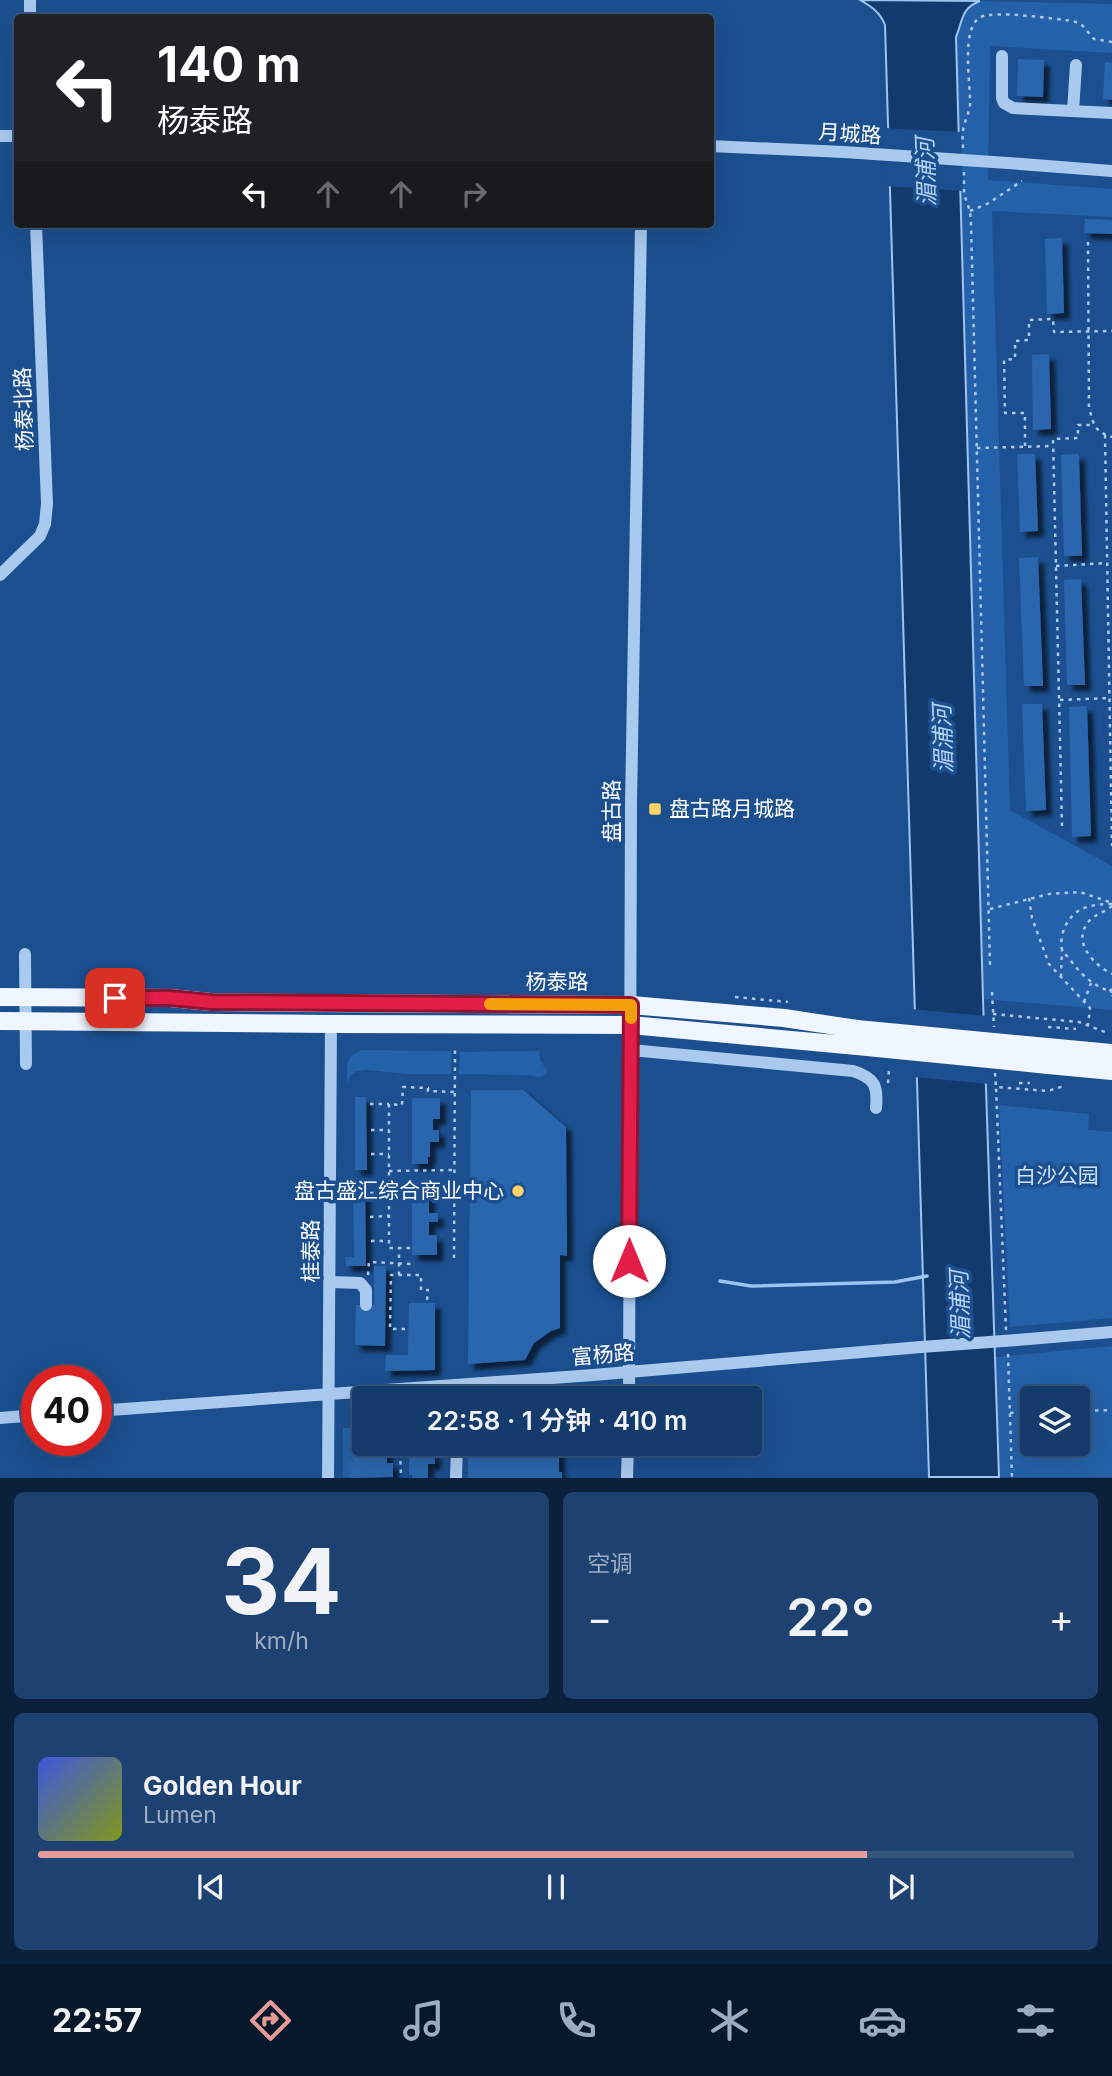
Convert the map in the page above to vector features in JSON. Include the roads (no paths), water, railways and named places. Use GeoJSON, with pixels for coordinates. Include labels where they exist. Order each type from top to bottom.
{"type":"FeatureCollection","features":[{"type":"Feature","properties":{"kind":"main road","name":"杨泰路"},"geometry":{"type":"LineString","coordinates":[[0,997],[170,998],[211,1002],[631,1005],[784,1018],[857,1037]]}},
{"type":"Feature","properties":{"kind":"main road","name":"杨泰路"},"geometry":{"type":"LineString","coordinates":[[0,1021],[631,1025],[857,1037],[1047,1056],[1112,1071]]}},
{"type":"Feature","properties":{"kind":"main road","name":"杨泰路"},"geometry":{"type":"LineString","coordinates":[[1047,1056],[1112,1053]]}},
{"type":"Feature","properties":{"kind":"street"},"geometry":{"type":"LineString","coordinates":[[1002,56],[1002,98],[1008,106],[1112,113]]}},
{"type":"Feature","properties":{"kind":"street"},"geometry":{"type":"LineString","coordinates":[[1073,111],[1076,65]]}},
{"type":"Feature","properties":{"kind":"street","name":"月城路"},"geometry":{"type":"LineString","coordinates":[[714,146],[844,152],[1112,171]]}},
{"type":"Feature","properties":{"kind":"street","name":"杨泰北路"},"geometry":{"type":"LineString","coordinates":[[0,575],[40,536],[45,524],[47,504],[36,228]]}},
{"type":"Feature","properties":{"kind":"street","name":"盘古路"},"geometry":{"type":"LineString","coordinates":[[629,1386],[631,805],[641,228]]}},
{"type":"Feature","properties":{"kind":"street"},"geometry":{"type":"LineString","coordinates":[[25,954],[26,1063]]}},
{"type":"Feature","properties":{"kind":"street","name":"桂泰路"},"geometry":{"type":"LineString","coordinates":[[328,1478],[331,1024]]}},
{"type":"Feature","properties":{"kind":"street"},"geometry":{"type":"LineString","coordinates":[[631,1050],[853,1070],[874,1082],[877,1092],[876,1108]]}},
{"type":"Feature","properties":{"kind":"street"},"geometry":{"type":"LineString","coordinates":[[330,1282],[360,1283],[366,1290],[366,1305]]}},
{"type":"Feature","properties":{"kind":"street","name":"富杨路"},"geometry":{"type":"LineString","coordinates":[[511,1386],[629,1373],[921,1347],[1012,1343],[1112,1332]]}},
{"type":"Feature","properties":{"kind":"street","name":"富杨路"},"geometry":{"type":"LineString","coordinates":[[112,1410],[352,1394]]}},
{"type":"Feature","properties":{"kind":"street"},"geometry":{"type":"LineString","coordinates":[[0,1418],[21,1416]]}},
{"type":"Feature","properties":{"kind":"street"},"geometry":{"type":"LineString","coordinates":[[456,1478],[457,1456]]}},
{"type":"Feature","properties":{"kind":"street"},"geometry":{"type":"LineString","coordinates":[[628,1456],[628,1478]]}},
{"type":"Feature","properties":{"kind":"water","name":"湄浦河"},"geometry":{"type":"Polygon","coordinates":[[[860,0],[980,1],[966,11],[956,37],[999,1477],[929,1477],[885,25],[875,10],[860,0]]]}},
{"type":"Feature","properties":{"kind":"waterway"},"geometry":{"type":"LineString","coordinates":[[720,1281],[751,1286],[895,1282],[927,1276]]}},
{"type":"Feature","properties":{"kind":"place","name":"盘古路月城路"},"geometry":{"type":"Point","coordinates":[655,809]}},
{"type":"Feature","properties":{"kind":"place","name":"盘古盛汇综合商业中心"},"geometry":{"type":"Point","coordinates":[518,1191]}},
{"type":"Feature","properties":{"kind":"park label","name":"白沙公园"},"geometry":{"type":"Point","coordinates":[1057,1176]}}]}
